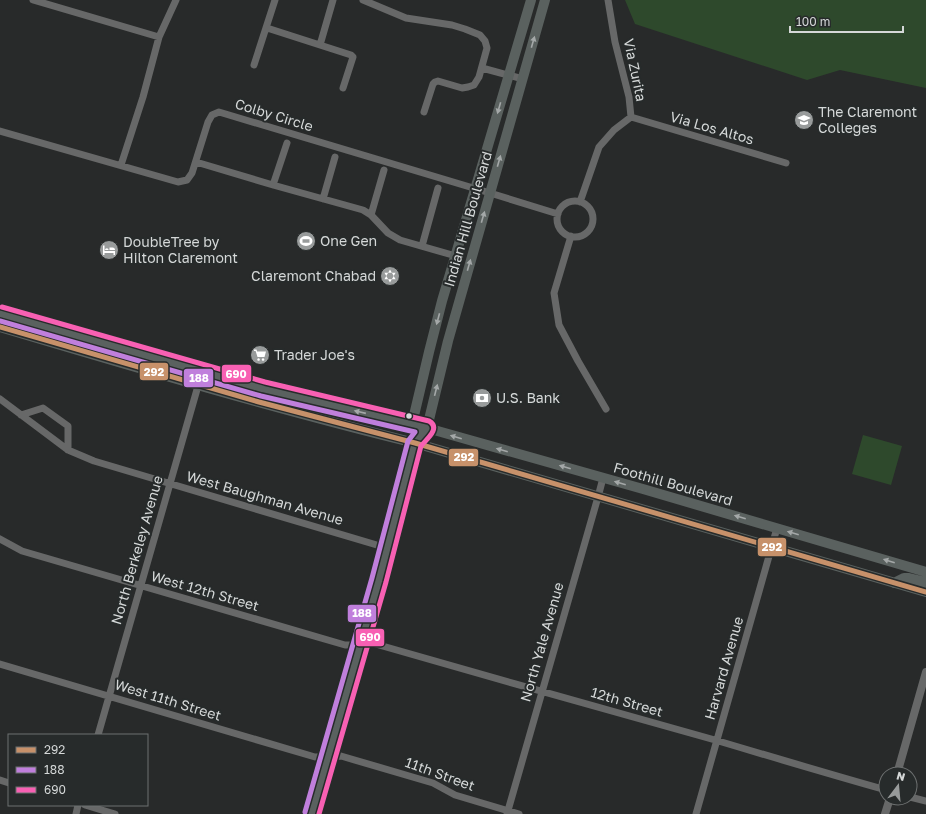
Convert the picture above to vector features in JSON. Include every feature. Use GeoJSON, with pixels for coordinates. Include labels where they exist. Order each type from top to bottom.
{"type":"FeatureCollection","features":[{"type":"Feature","properties":{"kind":"main road","name":"Indian Hill Boulevard"},"geometry":{"type":"LineString","coordinates":[[415,443],[412,424],[442,301],[531,0]]}},
{"type":"Feature","properties":{"kind":"main road","name":"Indian Hill Boulevard"},"geometry":{"type":"LineString","coordinates":[[312,814],[415,443],[427,428],[448,341],[545,0]]}},
{"type":"Feature","properties":{"kind":"main road"},"geometry":{"type":"LineString","coordinates":[[0,314],[202,372]]}},
{"type":"Feature","properties":{"kind":"main road"},"geometry":{"type":"LineString","coordinates":[[0,327],[198,385],[415,443],[926,592]]}},
{"type":"Feature","properties":{"kind":"main road","name":"Foothill Boulevard"},"geometry":{"type":"LineString","coordinates":[[202,372],[264,389],[427,428],[926,572]]}},
{"type":"Feature","properties":{"kind":"main road"},"geometry":{"type":"LineString","coordinates":[[894,583],[904,578],[926,582]]}},
{"type":"Feature","properties":{"kind":"street"},"geometry":{"type":"LineString","coordinates":[[33,0],[160,37]]}},
{"type":"Feature","properties":{"kind":"street"},"geometry":{"type":"LineString","coordinates":[[121,166],[160,37],[176,0]]}},
{"type":"Feature","properties":{"kind":"street"},"geometry":{"type":"LineString","coordinates":[[254,66],[275,0]]}},
{"type":"Feature","properties":{"kind":"street"},"geometry":{"type":"LineString","coordinates":[[320,45],[333,0]]}},
{"type":"Feature","properties":{"kind":"street"},"geometry":{"type":"LineString","coordinates":[[363,0],[406,18],[452,25],[465,29],[480,35],[485,41],[487,48],[479,77],[474,85],[462,88],[438,81],[435,82],[424,112]]}},
{"type":"Feature","properties":{"kind":"street","name":"Via Zurita"},"geometry":{"type":"LineString","coordinates":[[580,202],[599,147],[614,130],[631,117],[629,97],[615,42],[608,0]]}},
{"type":"Feature","properties":{"kind":"street"},"geometry":{"type":"LineString","coordinates":[[267,28],[351,55],[353,57],[344,88]]}},
{"type":"Feature","properties":{"kind":"street"},"geometry":{"type":"LineString","coordinates":[[482,68],[523,79]]}},
{"type":"Feature","properties":{"kind":"street","name":"Colby Circle"},"geometry":{"type":"LineString","coordinates":[[0,131],[178,182],[187,180],[192,173],[208,122],[212,115],[219,112],[558,214]]}},
{"type":"Feature","properties":{"kind":"street","name":"Via Los Altos"},"geometry":{"type":"LineString","coordinates":[[631,117],[786,163]]}},
{"type":"Feature","properties":{"kind":"street"},"geometry":{"type":"LineString","coordinates":[[273,186],[287,143]]}},
{"type":"Feature","properties":{"kind":"street"},"geometry":{"type":"LineString","coordinates":[[323,200],[335,157]]}},
{"type":"Feature","properties":{"kind":"street"},"geometry":{"type":"LineString","coordinates":[[196,162],[273,186],[362,210],[371,215],[388,233],[400,240],[456,256]]}},
{"type":"Feature","properties":{"kind":"street"},"geometry":{"type":"LineString","coordinates":[[371,215],[384,170]]}},
{"type":"Feature","properties":{"kind":"street"},"geometry":{"type":"LineString","coordinates":[[422,246],[438,188]]}},
{"type":"Feature","properties":{"kind":"street"},"geometry":{"type":"LineString","coordinates":[[573,201],[580,202],[591,210],[593,224],[584,234],[578,237],[570,236],[564,233],[560,228],[558,214],[561,208],[567,203],[573,201]]}},
{"type":"Feature","properties":{"kind":"street"},"geometry":{"type":"LineString","coordinates":[[570,236],[554,293],[559,325],[606,409]]}},
{"type":"Feature","properties":{"kind":"street","name":"North Berkeley Avenue"},"geometry":{"type":"LineString","coordinates":[[98,734],[202,372]]}},
{"type":"Feature","properties":{"kind":"street","name":"West Baughman Avenue"},"geometry":{"type":"LineString","coordinates":[[0,400],[68,450],[94,461],[387,548]]}},
{"type":"Feature","properties":{"kind":"street"},"geometry":{"type":"LineString","coordinates":[[21,415],[43,408],[68,426],[68,450]]}},
{"type":"Feature","properties":{"kind":"street","name":"North Yale Avenue"},"geometry":{"type":"LineString","coordinates":[[507,812],[598,497],[602,478]]}},
{"type":"Feature","properties":{"kind":"street","name":"Harvard Avenue"},"geometry":{"type":"LineString","coordinates":[[696,814],[777,528]]}},
{"type":"Feature","properties":{"kind":"street","name":"West 12th Street"},"geometry":{"type":"LineString","coordinates":[[0,539],[22,551],[140,586],[345,645],[360,645]]}},
{"type":"Feature","properties":{"kind":"street","name":"12th Street"},"geometry":{"type":"LineString","coordinates":[[360,645],[372,643],[878,788]]}},
{"type":"Feature","properties":{"kind":"street","name":"West 11th Street"},"geometry":{"type":"LineString","coordinates":[[0,664],[315,757],[328,756]]}},
{"type":"Feature","properties":{"kind":"street"},"geometry":{"type":"LineString","coordinates":[[899,766],[926,672]]}},
{"type":"Feature","properties":{"kind":"street","name":"11th Street"},"geometry":{"type":"LineString","coordinates":[[328,756],[341,756],[433,783],[455,795],[507,812],[519,814]]}},
{"type":"Feature","properties":{"kind":"street"},"geometry":{"type":"LineString","coordinates":[[88,806],[115,814]]}},
{"type":"Feature","properties":{"kind":"green space"},"geometry":{"type":"Polygon","coordinates":[[[625,0],[926,0],[926,88],[840,70],[807,80],[635,24],[625,0]]]}},
{"type":"Feature","properties":{"kind":"green space"},"geometry":{"type":"Polygon","coordinates":[[[863,435],[902,446],[891,485],[852,474],[863,435]]]}},
{"type":"Feature","properties":{"kind":"transit line","name":"690"},"geometry":{"type":"LineString","coordinates":[[2,307],[265,382],[429,421],[434,427],[432,434],[421,446],[386,582],[319,814]]}},
{"type":"Feature","properties":{"kind":"transit line","name":"188"},"geometry":{"type":"LineString","coordinates":[[0,321],[261,396],[415,432],[408,441],[372,578],[305,812]]}},
{"type":"Feature","properties":{"kind":"transit line","name":"292"},"geometry":{"type":"LineString","coordinates":[[0,327],[259,402],[415,443],[926,592]]}},
{"type":"Feature","properties":{"kind":"place","name":"The Claremont Colleges"},"geometry":{"type":"Point","coordinates":[804,120]}},
{"type":"Feature","properties":{"kind":"place","name":"One Gen"},"geometry":{"type":"Point","coordinates":[306,241]}},
{"type":"Feature","properties":{"kind":"place","name":"DoubleTree by Hilton Claremont"},"geometry":{"type":"Point","coordinates":[109,250]}},
{"type":"Feature","properties":{"kind":"place","name":"Claremont Chabad"},"geometry":{"type":"Point","coordinates":[390,276]}},
{"type":"Feature","properties":{"kind":"place","name":"Trader Joe's"},"geometry":{"type":"Point","coordinates":[260,355]}},
{"type":"Feature","properties":{"kind":"place","name":"U.S. Bank"},"geometry":{"type":"Point","coordinates":[482,398]}}]}
